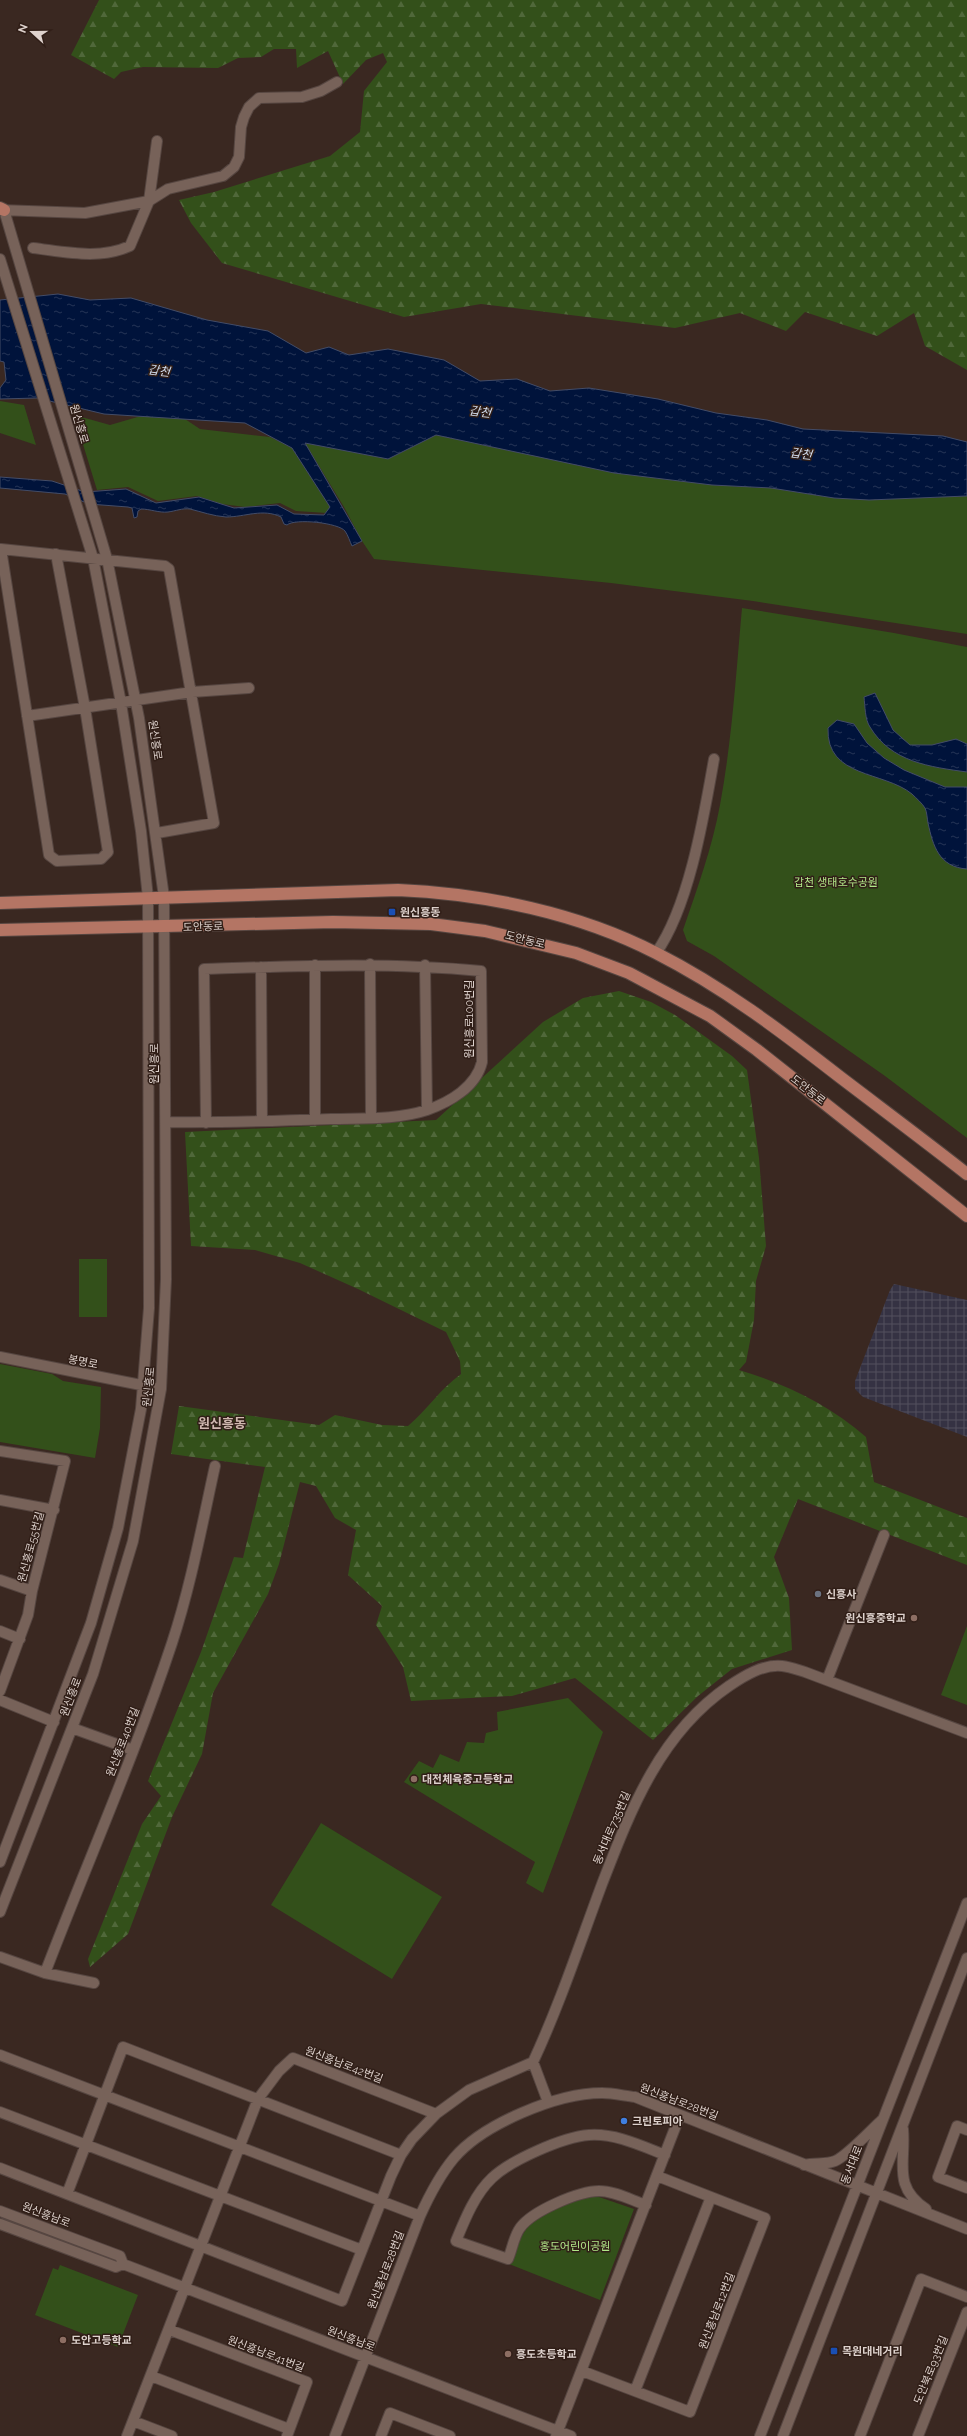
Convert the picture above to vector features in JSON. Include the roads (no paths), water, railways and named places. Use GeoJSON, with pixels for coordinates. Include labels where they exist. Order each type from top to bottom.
{"type":"FeatureCollection","features":[{"type":"Feature","properties":{"kind":"main road"},"geometry":{"type":"LineString","coordinates":[[0,903],[360,890],[415,891],[503,902],[567,918],[621,937],[656,953],[725,991],[782,1032],[967,1174]]}},
{"type":"Feature","properties":{"kind":"main road","name":"도안동로"},"geometry":{"type":"LineString","coordinates":[[0,930],[165,928],[333,922],[432,924],[485,931],[582,956],[629,973],[710,1016],[757,1050],[967,1216]]}},
{"type":"Feature","properties":{"kind":"street"},"geometry":{"type":"LineString","coordinates":[[1,209],[85,213],[149,201],[168,189],[223,176],[234,166],[239,157],[244,116],[250,106],[259,98],[302,97],[322,91],[337,82]]}},
{"type":"Feature","properties":{"kind":"street"},"geometry":{"type":"LineString","coordinates":[[33,248],[95,255],[116,252],[130,246],[149,201],[157,141]]}},
{"type":"Feature","properties":{"kind":"street","name":"원신흥로"},"geometry":{"type":"LineString","coordinates":[[0,1912],[72,1728],[106,1634],[133,1541],[161,1390],[166,1279],[167,1122],[164,897],[137,700],[107,559],[14,244],[1,209]]}},
{"type":"Feature","properties":{"kind":"street","name":"원신흥로"},"geometry":{"type":"LineString","coordinates":[[0,259],[93,558],[121,703],[141,831],[148,898],[149,1308],[143,1386],[130,1471],[118,1528],[91,1623],[0,1862]]}},
{"type":"Feature","properties":{"kind":"street"},"geometry":{"type":"LineString","coordinates":[[56,554],[85,708],[108,852],[101,860],[57,861],[49,855],[1,549],[56,554],[93,558],[107,559],[165,566],[169,568],[214,823],[156,833]]}},
{"type":"Feature","properties":{"kind":"street"},"geometry":{"type":"LineString","coordinates":[[27,716],[192,692],[249,688]]}},
{"type":"Feature","properties":{"kind":"street"},"geometry":{"type":"LineString","coordinates":[[656,953],[671,928],[687,879],[706,801],[714,760]]}},
{"type":"Feature","properties":{"kind":"street"},"geometry":{"type":"LineString","coordinates":[[370,964],[371,1118]]}},
{"type":"Feature","properties":{"kind":"street"},"geometry":{"type":"LineString","coordinates":[[206,1123],[204,969],[370,964],[425,965],[427,1110]]}},
{"type":"Feature","properties":{"kind":"street","name":"원신흥로100번길"},"geometry":{"type":"LineString","coordinates":[[167,1122],[206,1123],[405,1116],[427,1110],[446,1102],[479,1075],[482,1062],[481,971],[425,965]]}},
{"type":"Feature","properties":{"kind":"street"},"geometry":{"type":"LineString","coordinates":[[315,966],[315,1120]]}},
{"type":"Feature","properties":{"kind":"street"},"geometry":{"type":"LineString","coordinates":[[261,967],[262,1121]]}},
{"type":"Feature","properties":{"kind":"street","name":"봉명로"},"geometry":{"type":"LineString","coordinates":[[0,1357],[161,1390]]}},
{"type":"Feature","properties":{"kind":"street","name":"원신흥로55번길"},"geometry":{"type":"LineString","coordinates":[[0,1451],[65,1462],[54,1510],[32,1591],[28,1615],[0,1690]]}},
{"type":"Feature","properties":{"kind":"street","name":"원신흥로40번길"},"geometry":{"type":"LineString","coordinates":[[45,1973],[133,1750],[173,1642],[215,1466]]}},
{"type":"Feature","properties":{"kind":"street","name":"원신흥로55번길"},"geometry":{"type":"LineString","coordinates":[[0,1500],[54,1510]]}},
{"type":"Feature","properties":{"kind":"street"},"geometry":{"type":"LineString","coordinates":[[827,1680],[884,1535]]}},
{"type":"Feature","properties":{"kind":"street","name":"원신흥로55번길"},"geometry":{"type":"LineString","coordinates":[[0,1580],[32,1591]]}},
{"type":"Feature","properties":{"kind":"street"},"geometry":{"type":"LineString","coordinates":[[0,1632],[20,1639]]}},
{"type":"Feature","properties":{"kind":"street","name":"동서대로735번길"},"geometry":{"type":"LineString","coordinates":[[533,2062],[625,1825],[659,1758],[704,1706],[724,1690],[756,1670],[781,1666],[827,1680],[967,1733]]}},
{"type":"Feature","properties":{"kind":"street"},"geometry":{"type":"LineString","coordinates":[[0,1700],[54,1722]]}},
{"type":"Feature","properties":{"kind":"street"},"geometry":{"type":"LineString","coordinates":[[72,1728],[133,1750]]}},
{"type":"Feature","properties":{"kind":"street","name":"동서대로"},"geometry":{"type":"LineString","coordinates":[[760,2436],[967,1903]]}},
{"type":"Feature","properties":{"kind":"street"},"geometry":{"type":"LineString","coordinates":[[0,1957],[45,1973],[94,1983]]}},
{"type":"Feature","properties":{"kind":"street"},"geometry":{"type":"LineString","coordinates":[[783,2436],[967,1958]]}},
{"type":"Feature","properties":{"kind":"street"},"geometry":{"type":"LineString","coordinates":[[67,2194],[123,2047],[401,2155]]}},
{"type":"Feature","properties":{"kind":"street"},"geometry":{"type":"LineString","coordinates":[[0,2055],[420,2216]]}},
{"type":"Feature","properties":{"kind":"street","name":"원신흥남로42번길"},"geometry":{"type":"LineString","coordinates":[[186,2289],[258,2099],[279,2071],[293,2058],[436,2114]]}},
{"type":"Feature","properties":{"kind":"street"},"geometry":{"type":"LineString","coordinates":[[0,2168],[342,2302],[381,2201],[401,2155],[436,2114],[470,2090],[533,2062],[548,2102]]}},
{"type":"Feature","properties":{"kind":"street","name":"원신흥남로28번길"},"geometry":{"type":"LineString","coordinates":[[335,2436],[420,2216],[434,2186],[454,2158],[476,2138],[496,2126],[548,2102],[602,2093],[636,2097],[941,2219]]}},
{"type":"Feature","properties":{"kind":"street"},"geometry":{"type":"LineString","coordinates":[[0,2112],[362,2250]]}},
{"type":"Feature","properties":{"kind":"street"},"geometry":{"type":"LineString","coordinates":[[557,2434],[680,2115]]}},
{"type":"Feature","properties":{"kind":"street"},"geometry":{"type":"LineString","coordinates":[[804,2165],[813,2163],[826,2164],[837,2160],[884,2118]]}},
{"type":"Feature","properties":{"kind":"street"},"geometry":{"type":"LineString","coordinates":[[902,2126],[903,2183],[918,2203],[941,2219],[967,2229]]}},
{"type":"Feature","properties":{"kind":"street"},"geometry":{"type":"LineString","coordinates":[[967,2130],[957,2126],[938,2177],[967,2188]]}},
{"type":"Feature","properties":{"kind":"street"},"geometry":{"type":"LineString","coordinates":[[646,2206],[614,2193],[600,2191],[585,2192],[534,2215],[520,2228],[508,2259],[456,2240],[466,2215],[493,2177],[542,2148],[589,2135],[608,2136],[665,2155]]}},
{"type":"Feature","properties":{"kind":"street","name":"원신흥남로12번길"},"geometry":{"type":"LineString","coordinates":[[582,2371],[690,2412],[765,2218],[657,2176]]}},
{"type":"Feature","properties":{"kind":"street"},"geometry":{"type":"LineString","coordinates":[[635,2391],[711,2197]]}},
{"type":"Feature","properties":{"kind":"street","name":"원신흥남로"},"geometry":{"type":"LineString","coordinates":[[0,2211],[120,2256],[123,2264]]}},
{"type":"Feature","properties":{"kind":"street","name":"원신흥남로"},"geometry":{"type":"LineString","coordinates":[[0,2224],[116,2267],[123,2264],[365,2357],[557,2434],[570,2436]]}},
{"type":"Feature","properties":{"kind":"street"},"geometry":{"type":"LineString","coordinates":[[860,2436],[921,2279],[967,2297]]}},
{"type":"Feature","properties":{"kind":"street"},"geometry":{"type":"LineString","coordinates":[[127,2436],[186,2289]]}},
{"type":"Feature","properties":{"kind":"street","name":"도안북로93번길"},"geometry":{"type":"LineString","coordinates":[[918,2436],[967,2312]]}},
{"type":"Feature","properties":{"kind":"street","name":"원신흥남로41번길"},"geometry":{"type":"LineString","coordinates":[[151,2376],[288,2433],[307,2382],[170,2330]]}},
{"type":"Feature","properties":{"kind":"street"},"geometry":{"type":"LineString","coordinates":[[381,2436],[390,2413],[450,2436]]}},
{"type":"Feature","properties":{"kind":"street"},"geometry":{"type":"LineString","coordinates":[[133,2421],[172,2436]]}},
{"type":"Feature","properties":{"kind":"water","name":"갑천"},"geometry":{"type":"Polygon","coordinates":[[[58,294],[90,300],[131,298],[207,320],[268,331],[306,353],[329,347],[349,355],[388,349],[444,360],[480,381],[517,379],[550,391],[589,388],[658,399],[716,413],[767,420],[803,429],[943,436],[967,442],[967,496],[869,500],[834,498],[771,488],[712,485],[614,473],[436,435],[388,459],[305,443],[362,541],[352,546],[345,531],[341,528],[317,522],[299,522],[287,525],[284,524],[281,517],[274,514],[261,513],[226,517],[190,509],[165,512],[141,509],[138,511],[137,517],[134,518],[132,508],[128,507],[89,504],[65,494],[0,488],[0,477],[52,481],[85,492],[126,489],[156,503],[199,497],[234,508],[277,505],[294,514],[324,515],[330,507],[292,448],[245,423],[104,414],[37,398],[0,399],[0,388],[6,380],[4,362],[0,361],[0,300],[58,294]]]}},
{"type":"Feature","properties":{"kind":"water"},"geometry":{"type":"Polygon","coordinates":[[[875,693],[893,730],[910,745],[932,745],[956,739],[967,744],[967,772],[939,768],[912,761],[889,748],[879,739],[867,721],[864,697],[875,693]]]}},
{"type":"Feature","properties":{"kind":"water"},"geometry":{"type":"Polygon","coordinates":[[[837,720],[854,724],[867,743],[884,758],[904,770],[945,787],[967,787],[967,869],[950,864],[939,854],[932,840],[925,808],[912,794],[887,781],[846,765],[836,756],[830,744],[828,728],[837,720]]]}},
{"type":"Feature","properties":{"kind":"place","name":"원신흥동"},"geometry":{"type":"Point","coordinates":[392,912]}},
{"type":"Feature","properties":{"kind":"place","name":"신흥사"},"geometry":{"type":"Point","coordinates":[818,1594]}},
{"type":"Feature","properties":{"kind":"place","name":"원신흥중학교"},"geometry":{"type":"Point","coordinates":[914,1618]}},
{"type":"Feature","properties":{"kind":"place","name":"대전체육중고등학교"},"geometry":{"type":"Point","coordinates":[414,1779]}},
{"type":"Feature","properties":{"kind":"place","name":"크린토피아"},"geometry":{"type":"Point","coordinates":[624,2121]}},
{"type":"Feature","properties":{"kind":"place","name":"도안고등학교"},"geometry":{"type":"Point","coordinates":[63,2340]}},
{"type":"Feature","properties":{"kind":"place","name":"목원대네거리"},"geometry":{"type":"Point","coordinates":[834,2351]}},
{"type":"Feature","properties":{"kind":"place","name":"흥도초등학교"},"geometry":{"type":"Point","coordinates":[508,2354]}},
{"type":"Feature","properties":{"kind":"district","name":"원신흥동"},"geometry":{"type":"Point","coordinates":[222,1423]}},
{"type":"Feature","properties":{"kind":"park label","name":"갑천 생태호수공원"},"geometry":{"type":"Point","coordinates":[836,882]}},
{"type":"Feature","properties":{"kind":"park label","name":"홍도어린이공원"},"geometry":{"type":"Point","coordinates":[575,2246]}}]}
